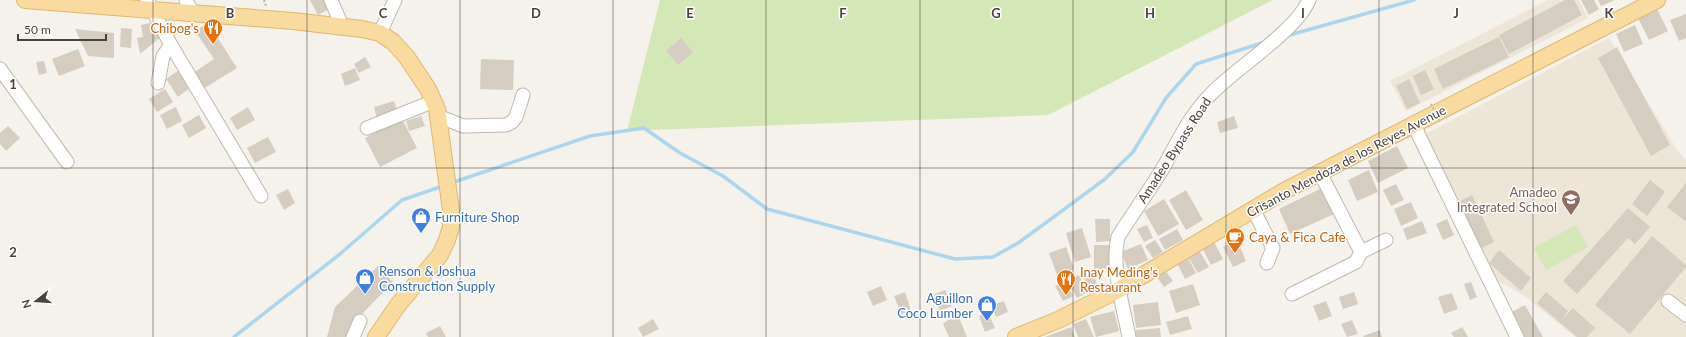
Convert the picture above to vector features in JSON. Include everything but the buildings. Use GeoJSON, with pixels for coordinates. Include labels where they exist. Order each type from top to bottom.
{"type":"FeatureCollection","features":[{"type":"Feature","properties":{"kind":"main road"},"geometry":{"type":"LineString","coordinates":[[25,0],[190,7],[342,26],[380,33],[393,42],[406,56],[421,77],[436,109],[451,227],[440,255],[398,305],[376,337]]}},
{"type":"Feature","properties":{"kind":"main road","name":"Crisanto Mendoza de los Reyes Avenue"},"geometry":{"type":"LineString","coordinates":[[1016,337],[1058,320],[1120,289],[1253,209],[1414,123],[1657,0]]}},
{"type":"Feature","properties":{"kind":"street"},"geometry":{"type":"LineString","coordinates":[[331,0],[342,26]]}},
{"type":"Feature","properties":{"kind":"street"},"geometry":{"type":"LineString","coordinates":[[380,33],[395,0]]}},
{"type":"Feature","properties":{"kind":"street","name":"Amadeo Bypass Road"},"geometry":{"type":"LineString","coordinates":[[1129,337],[1116,263],[1115,249],[1118,237],[1162,170],[1195,114],[1210,94],[1287,29],[1306,7],[1309,0]]}},
{"type":"Feature","properties":{"kind":"street"},"geometry":{"type":"LineString","coordinates":[[150,6],[171,45],[261,196]]}},
{"type":"Feature","properties":{"kind":"street"},"geometry":{"type":"LineString","coordinates":[[158,83],[163,56],[171,45]]}},
{"type":"Feature","properties":{"kind":"street"},"geometry":{"type":"LineString","coordinates":[[0,69],[5,85],[67,162]]}},
{"type":"Feature","properties":{"kind":"street"},"geometry":{"type":"LineString","coordinates":[[367,128],[436,109],[463,126],[506,126],[516,117],[523,95]]}},
{"type":"Feature","properties":{"kind":"street"},"geometry":{"type":"LineString","coordinates":[[1414,123],[1517,337]]}},
{"type":"Feature","properties":{"kind":"street"},"geometry":{"type":"LineString","coordinates":[[1320,173],[1361,252]]}},
{"type":"Feature","properties":{"kind":"street"},"geometry":{"type":"LineString","coordinates":[[1253,209],[1273,248],[1267,263]]}},
{"type":"Feature","properties":{"kind":"street"},"geometry":{"type":"LineString","coordinates":[[1292,294],[1356,262],[1361,252],[1386,240]]}},
{"type":"Feature","properties":{"kind":"street"},"geometry":{"type":"LineString","coordinates":[[1668,301],[1686,315]]}},
{"type":"Feature","properties":{"kind":"street"},"geometry":{"type":"LineString","coordinates":[[353,337],[360,321]]}},
{"type":"Feature","properties":{"kind":"path"},"geometry":{"type":"LineString","coordinates":[[1431,104],[1440,122]]}},
{"type":"Feature","properties":{"kind":"shaded area"},"geometry":{"type":"Polygon","coordinates":[[[1548,0],[1579,0],[1588,18],[1406,111],[1390,81],[1548,0]]]}},
{"type":"Feature","properties":{"kind":"shaded area","name":"Amadeo Integrated School"},"geometry":{"type":"Polygon","coordinates":[[[1609,38],[1678,151],[1686,160],[1686,337],[1575,337],[1526,297],[1482,271],[1420,137],[1609,38]]]}},
{"type":"Feature","properties":{"kind":"green space"},"geometry":{"type":"Polygon","coordinates":[[[660,0],[1273,0],[1048,115],[627,131],[660,0]]]}},
{"type":"Feature","properties":{"kind":"green space"},"geometry":{"type":"Polygon","coordinates":[[[1576,225],[1588,247],[1546,270],[1534,248],[1576,225]]]}},
{"type":"Feature","properties":{"kind":"waterway"},"geometry":{"type":"LineString","coordinates":[[1286,36],[1414,0]]}},
{"type":"Feature","properties":{"kind":"waterway"},"geometry":{"type":"LineString","coordinates":[[451,183],[590,136],[644,128],[680,153],[723,176],[767,209],[955,259],[993,257],[1018,243],[1105,179],[1133,152],[1166,98],[1196,64],[1265,42]]}},
{"type":"Feature","properties":{"kind":"waterway"},"geometry":{"type":"LineString","coordinates":[[234,337],[340,254],[402,200],[443,186]]}},
{"type":"Feature","properties":{"kind":"place","name":"Chibog's"},"geometry":{"type":"Point","coordinates":[213,45]}},
{"type":"Feature","properties":{"kind":"place","name":"Amadeo Integrated School"},"geometry":{"type":"Point","coordinates":[1571,216]}},
{"type":"Feature","properties":{"kind":"place","name":"Furniture Shop"},"geometry":{"type":"Point","coordinates":[421,234]}},
{"type":"Feature","properties":{"kind":"place","name":"Caya & Fica Cafe"},"geometry":{"type":"Point","coordinates":[1235,254]}},
{"type":"Feature","properties":{"kind":"place","name":"Renson & Joshua Construction Supply"},"geometry":{"type":"Point","coordinates":[365,295]}},
{"type":"Feature","properties":{"kind":"place","name":"Inay Meding's Restaurant"},"geometry":{"type":"Point","coordinates":[1066,296]}},
{"type":"Feature","properties":{"kind":"place","name":"Aguillon Coco Lumber"},"geometry":{"type":"Point","coordinates":[987,322]}}]}
